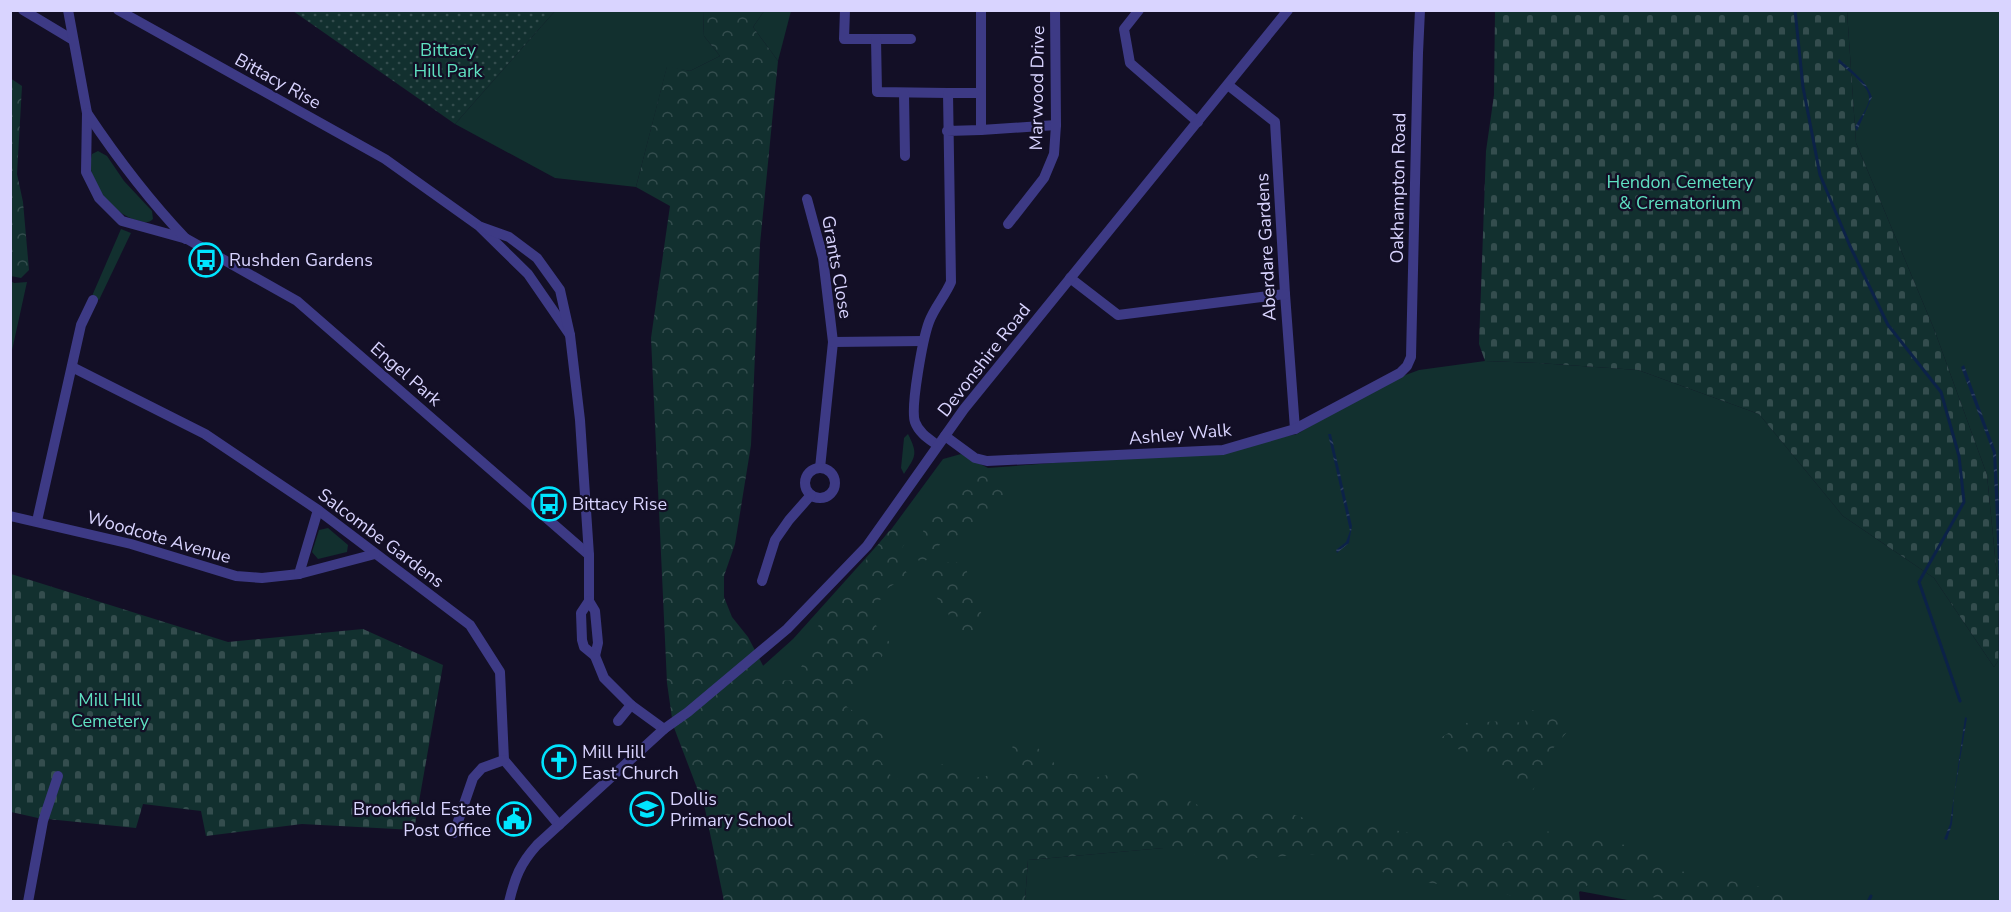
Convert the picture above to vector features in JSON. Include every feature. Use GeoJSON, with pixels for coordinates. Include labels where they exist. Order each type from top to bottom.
{"type":"FeatureCollection","features":[{"type":"Feature","properties":{"kind":"street"},"geometry":{"type":"LineString","coordinates":[[23,10],[73,40]]}},
{"type":"Feature","properties":{"kind":"street","name":"Engel Park"},"geometry":{"type":"LineString","coordinates":[[68,10],[87,113],[86,172],[99,198],[122,221],[187,239],[297,301],[589,555]]}},
{"type":"Feature","properties":{"kind":"street","name":"Bittacy Rise"},"geometry":{"type":"LineString","coordinates":[[118,10],[385,159],[479,226],[528,274],[570,335]]}},
{"type":"Feature","properties":{"kind":"street"},"geometry":{"type":"LineString","coordinates":[[844,10],[844,39],[910,39]]}},
{"type":"Feature","properties":{"kind":"street"},"geometry":{"type":"LineString","coordinates":[[981,10],[981,130]]}},
{"type":"Feature","properties":{"kind":"street","name":"Marwood Drive"},"geometry":{"type":"LineString","coordinates":[[1008,224],[1044,178],[1054,154],[1055,10]]}},
{"type":"Feature","properties":{"kind":"street"},"geometry":{"type":"LineString","coordinates":[[1139,10],[1124,29],[1130,63],[1198,122]]}},
{"type":"Feature","properties":{"kind":"street","name":"Devonshire Road"},"geometry":{"type":"LineString","coordinates":[[509,902],[522,862],[537,844],[664,729],[688,712],[787,629],[867,546],[964,409],[1288,10]]}},
{"type":"Feature","properties":{"kind":"street","name":"Oakhampton Road"},"geometry":{"type":"LineString","coordinates":[[1407,366],[1411,357],[1420,10]]}},
{"type":"Feature","properties":{"kind":"street"},"geometry":{"type":"LineString","coordinates":[[876,39],[877,92],[981,93]]}},
{"type":"Feature","properties":{"kind":"street","name":"Aberdare Gardens"},"geometry":{"type":"LineString","coordinates":[[1228,86],[1275,122],[1295,429]]}},
{"type":"Feature","properties":{"kind":"street"},"geometry":{"type":"LineString","coordinates":[[904,93],[905,156]]}},
{"type":"Feature","properties":{"kind":"street"},"geometry":{"type":"LineString","coordinates":[[938,445],[925,436],[914,419],[913,410],[923,340],[930,320],[951,282],[948,93]]}},
{"type":"Feature","properties":{"kind":"street","name":"Engel Park"},"geometry":{"type":"LineString","coordinates":[[87,113],[113,152],[154,205],[187,239]]}},
{"type":"Feature","properties":{"kind":"street"},"geometry":{"type":"LineString","coordinates":[[947,131],[1056,125]]}},
{"type":"Feature","properties":{"kind":"street","name":"Grants Close"},"geometry":{"type":"LineString","coordinates":[[807,199],[823,258],[833,342],[820,468]]}},
{"type":"Feature","properties":{"kind":"street","name":"Bittacy Rise"},"geometry":{"type":"LineString","coordinates":[[479,226],[510,237],[537,258],[560,290],[570,335],[580,420],[589,555],[589,601],[595,611],[598,643],[595,656]]}},
{"type":"Feature","properties":{"kind":"street"},"geometry":{"type":"LineString","coordinates":[[1070,278],[1118,315],[1285,294]]}},
{"type":"Feature","properties":{"kind":"street"},"geometry":{"type":"LineString","coordinates":[[37,521],[81,326],[93,300]]}},
{"type":"Feature","properties":{"kind":"street","name":"Grants Close"},"geometry":{"type":"LineString","coordinates":[[833,342],[923,340]]}},
{"type":"Feature","properties":{"kind":"street","name":"Ashley Walk"},"geometry":{"type":"LineString","coordinates":[[945,436],[975,458],[987,461],[1223,450],[1295,429],[1400,373],[1407,366]]}},
{"type":"Feature","properties":{"kind":"street","name":"Salcombe Gardens"},"geometry":{"type":"LineString","coordinates":[[72,367],[205,434],[318,510],[470,625],[500,672],[504,760]]}},
{"type":"Feature","properties":{"kind":"street"},"geometry":{"type":"LineString","coordinates":[[820,468],[832,474],[834,488],[828,495],[823,497],[811,495],[805,486],[806,478],[813,470],[820,468]]}},
{"type":"Feature","properties":{"kind":"street"},"geometry":{"type":"LineString","coordinates":[[762,581],[775,540],[811,495]]}},
{"type":"Feature","properties":{"kind":"street"},"geometry":{"type":"LineString","coordinates":[[299,574],[318,510]]}},
{"type":"Feature","properties":{"kind":"street","name":"Woodcote Avenue"},"geometry":{"type":"LineString","coordinates":[[10,516],[131,544],[236,576],[262,578],[299,574],[375,554]]}},
{"type":"Feature","properties":{"kind":"street","name":"Bittacy Rise"},"geometry":{"type":"LineString","coordinates":[[589,601],[581,613],[584,647],[595,656],[603,678],[631,705],[664,729]]}},
{"type":"Feature","properties":{"kind":"street"},"geometry":{"type":"LineString","coordinates":[[618,721],[631,705]]}},
{"type":"Feature","properties":{"kind":"street"},"geometry":{"type":"LineString","coordinates":[[454,833],[473,778],[482,768],[504,760],[559,825]]}},
{"type":"Feature","properties":{"kind":"street"},"geometry":{"type":"LineString","coordinates":[[28,902],[43,821],[58,776]]}},
{"type":"Feature","properties":{"kind":"green space","name":"Bittacy Hill Park"},"geometry":{"type":"Polygon","coordinates":[[[555,10],[455,124],[293,11],[555,10]]]}},
{"type":"Feature","properties":{"kind":"green space"},"geometry":{"type":"Polygon","coordinates":[[[555,11],[703,11],[704,36],[720,56],[690,71],[667,67],[636,187],[555,178],[455,124],[555,11]]]}},
{"type":"Feature","properties":{"kind":"green space"},"geometry":{"type":"Polygon","coordinates":[[[703,11],[764,11],[753,27],[778,61],[760,244],[751,445],[735,544],[724,576],[724,597],[732,617],[748,637],[771,681],[796,680],[817,628],[833,602],[889,531],[909,520],[910,535],[897,556],[908,575],[885,590],[871,619],[890,643],[874,670],[846,706],[884,734],[877,756],[894,780],[953,761],[967,778],[995,774],[1006,766],[1010,759],[1013,737],[1019,737],[1039,749],[1065,773],[1099,777],[1128,770],[1142,773],[1140,792],[1165,799],[1183,798],[1198,805],[1278,810],[1314,821],[1359,821],[1403,832],[1477,841],[1503,843],[1545,831],[1654,850],[1680,871],[1766,888],[1801,901],[1673,901],[1588,885],[1579,892],[1580,901],[1539,901],[1411,880],[1317,854],[1224,860],[1164,848],[1028,860],[1025,901],[724,901],[705,809],[673,725],[667,683],[651,338],[670,206],[636,187],[667,66],[690,71],[720,56],[704,36],[703,11]]]}},
{"type":"Feature","properties":{"kind":"green space"},"geometry":{"type":"Polygon","coordinates":[[[764,11],[791,11],[778,61],[753,27],[764,11]]]}},
{"type":"Feature","properties":{"kind":"green space","name":"Hendon Cemetery & Crematorium"},"geometry":{"type":"Polygon","coordinates":[[[1495,11],[1847,11],[1856,143],[1934,329],[1987,475],[1999,597],[1998,661],[1994,667],[1934,578],[1843,516],[1759,414],[1638,370],[1485,361],[1479,344],[1486,151],[1494,95],[1495,11]]]}},
{"type":"Feature","properties":{"kind":"green space"},"geometry":{"type":"Polygon","coordinates":[[[1847,11],[2000,11],[2000,901],[1638,902],[1579,891],[1577,902],[1025,901],[1028,860],[1163,848],[1165,812],[881,785],[768,690],[755,673],[793,639],[890,531],[943,459],[961,454],[988,468],[1223,450],[1297,434],[1384,383],[1419,370],[1485,361],[1638,370],[1759,414],[1843,516],[1934,578],[1994,667],[1998,661],[1999,597],[1987,475],[1934,329],[1856,143],[1847,11]]]}},
{"type":"Feature","properties":{"kind":"green space"},"geometry":{"type":"Polygon","coordinates":[[[10,78],[22,86],[17,174],[23,202],[29,270],[21,278],[11,276],[10,78]]]}},
{"type":"Feature","properties":{"kind":"green space"},"geometry":{"type":"Polygon","coordinates":[[[98,151],[107,156],[124,181],[152,211],[151,221],[144,222],[127,216],[118,211],[102,195],[92,175],[91,165],[92,154],[98,151]]]}},
{"type":"Feature","properties":{"kind":"green space"},"geometry":{"type":"Polygon","coordinates":[[[121,229],[131,233],[99,300],[92,296],[121,229]]]}},
{"type":"Feature","properties":{"kind":"green space"},"geometry":{"type":"Polygon","coordinates":[[[11,281],[14,283],[27,282],[11,355],[11,281]]]}},
{"type":"Feature","properties":{"kind":"green space"},"geometry":{"type":"Polygon","coordinates":[[[908,434],[914,455],[904,474],[901,468],[904,438],[908,434]]]}},
{"type":"Feature","properties":{"kind":"green space"},"geometry":{"type":"Polygon","coordinates":[[[996,472],[1003,474],[1006,497],[991,506],[987,524],[943,541],[922,565],[916,557],[925,525],[961,488],[980,476],[996,472]]]}},
{"type":"Feature","properties":{"kind":"green space"},"geometry":{"type":"Polygon","coordinates":[[[328,528],[348,545],[347,552],[318,559],[312,552],[319,530],[328,528]]]}},
{"type":"Feature","properties":{"kind":"green space"},"geometry":{"type":"Polygon","coordinates":[[[956,562],[966,568],[973,596],[985,621],[968,635],[955,633],[948,613],[935,595],[930,573],[941,563],[956,562]]]}},
{"type":"Feature","properties":{"kind":"green space","name":"Mill Hill Cemetery"},"geometry":{"type":"Polygon","coordinates":[[[11,574],[228,642],[363,629],[443,665],[414,830],[302,824],[206,836],[201,811],[143,804],[136,828],[38,818],[11,812],[11,574]]]}},
{"type":"Feature","properties":{"kind":"green space"},"geometry":{"type":"Polygon","coordinates":[[[1527,709],[1579,718],[1544,759],[1541,777],[1533,790],[1514,785],[1507,770],[1437,740],[1465,723],[1506,721],[1525,723],[1527,709]]]}},
{"type":"Feature","properties":{"kind":"water"},"geometry":{"type":"Polygon","coordinates":[[[1839,59],[1863,81],[1872,97],[1857,131],[1855,127],[1868,104],[1868,93],[1856,78],[1838,62],[1839,59]]]}},
{"type":"Feature","properties":{"kind":"water"},"geometry":{"type":"Polygon","coordinates":[[[1964,365],[1996,452],[2000,524],[2000,605],[1993,453],[1961,367],[1964,365]]]}},
{"type":"Feature","properties":{"kind":"water"},"geometry":{"type":"Polygon","coordinates":[[[1328,434],[1331,434],[1352,526],[1349,543],[1337,553],[1336,550],[1346,542],[1350,531],[1328,434]]]}},
{"type":"Feature","properties":{"kind":"water"},"geometry":{"type":"Polygon","coordinates":[[[1965,717],[1967,718],[1954,796],[1952,824],[1947,840],[1944,839],[1950,824],[1965,717]]]}},
{"type":"Feature","properties":{"kind":"waterway"},"geometry":{"type":"LineString","coordinates":[[1795,10],[1803,87],[1820,175],[1850,246],[1888,325],[1941,392],[1959,456],[1964,502],[1919,582],[1960,701]]}},
{"type":"Feature","properties":{"kind":"waterway"},"geometry":{"type":"LineString","coordinates":[[1868,902],[1871,896]]}},
{"type":"Feature","properties":{"kind":"place","name":"Rushden Gardens"},"geometry":{"type":"Point","coordinates":[206,260]}},
{"type":"Feature","properties":{"kind":"place","name":"Bittacy Rise"},"geometry":{"type":"Point","coordinates":[549,504]}},
{"type":"Feature","properties":{"kind":"place","name":"Mill Hill East Church"},"geometry":{"type":"Point","coordinates":[559,762]}},
{"type":"Feature","properties":{"kind":"place","name":"Dollis Primary School"},"geometry":{"type":"Point","coordinates":[647,809]}},
{"type":"Feature","properties":{"kind":"place","name":"Brookfield Estate Post Office"},"geometry":{"type":"Point","coordinates":[514,819]}}]}
